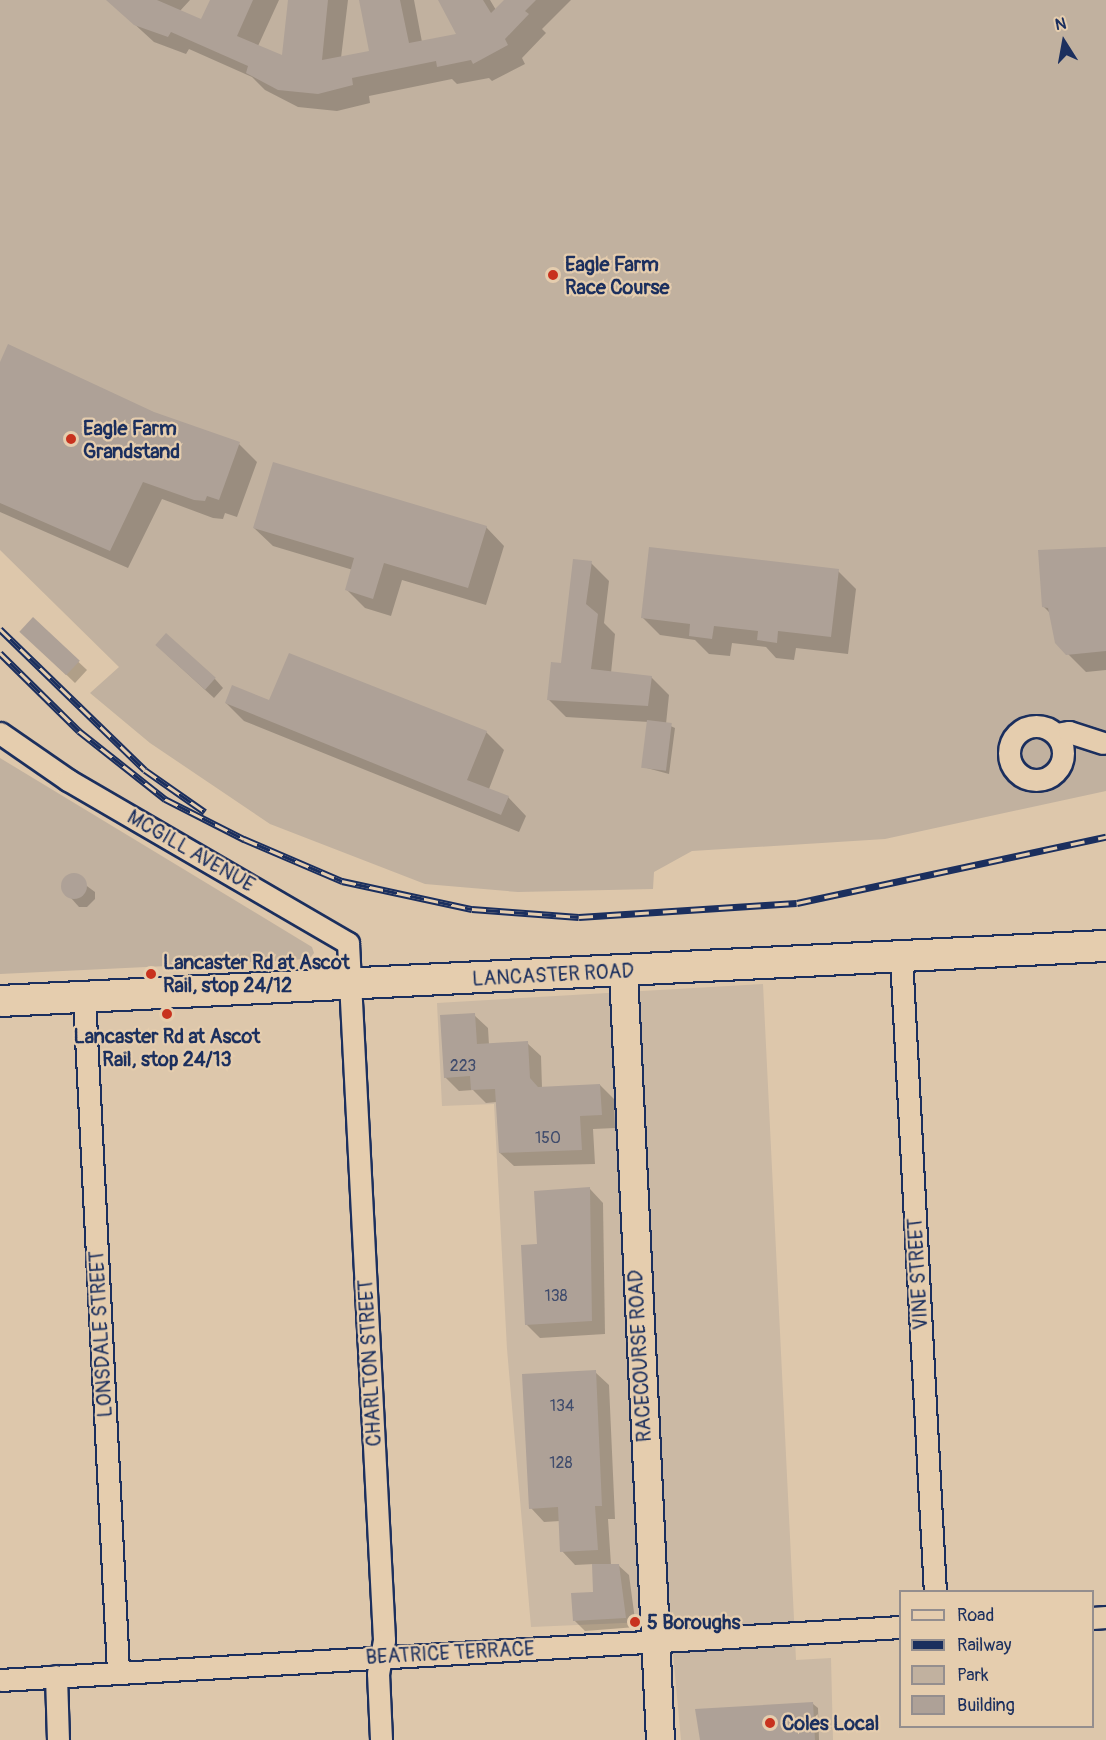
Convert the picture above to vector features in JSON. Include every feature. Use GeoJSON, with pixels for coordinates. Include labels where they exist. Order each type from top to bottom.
{"type":"FeatureCollection","features":[{"type":"Feature","properties":{"kind":"main road","name":"LANCASTER ROAD"},"geometry":{"type":"LineString","coordinates":[[0,1001],[624,972],[1106,946]]}},
{"type":"Feature","properties":{"kind":"street"},"geometry":{"type":"LineString","coordinates":[[1041,726],[1056,734],[1070,732],[1104,743],[1063,757],[1054,773],[1036,780],[1019,774],[1009,759],[1011,740],[1024,728],[1041,726]]}},
{"type":"Feature","properties":{"kind":"street","name":"MCGILL AVENUE"},"geometry":{"type":"LineString","coordinates":[[0,734],[68,780],[348,943],[352,985]]}},
{"type":"Feature","properties":{"kind":"street"},"geometry":{"type":"LineString","coordinates":[[1056,734],[1063,757]]}},
{"type":"Feature","properties":{"kind":"street","name":"VINE STREET"},"geometry":{"type":"LineString","coordinates":[[901,957],[935,1590]]}},
{"type":"Feature","properties":{"kind":"street","name":"RACECOURSE ROAD"},"geometry":{"type":"LineString","coordinates":[[624,972],[660,1740]]}},
{"type":"Feature","properties":{"kind":"street","name":"CHARLTON STREET"},"geometry":{"type":"LineString","coordinates":[[352,985],[384,1640],[380,1657],[381,1740]]}},
{"type":"Feature","properties":{"kind":"street","name":"LONSDALE STREET"},"geometry":{"type":"LineString","coordinates":[[84,998],[118,1671]]}},
{"type":"Feature","properties":{"kind":"street","name":"BEATRICE TERRACE"},"geometry":{"type":"LineString","coordinates":[[0,1680],[118,1671],[899,1627]]}},
{"type":"Feature","properties":{"kind":"street"},"geometry":{"type":"LineString","coordinates":[[56,1676],[58,1740]]}},
{"type":"Feature","properties":{"kind":"shaded area"},"geometry":{"type":"Polygon","coordinates":[[[763,984],[796,1660],[831,1658],[833,1740],[681,1740],[670,1621],[531,1627],[507,1349],[494,1104],[442,1106],[437,1003],[763,984]]]}},
{"type":"Feature","properties":{"kind":"green space","name":"Eagle Farm Race Course"},"geometry":{"type":"Polygon","coordinates":[[[0,0],[1106,0],[1106,791],[885,839],[692,851],[654,872],[653,889],[518,892],[425,884],[270,824],[150,743],[90,693],[119,667],[0,550],[0,0]]]}},
{"type":"Feature","properties":{"kind":"green space"},"geometry":{"type":"Polygon","coordinates":[[[0,758],[312,947],[314,953],[310,958],[294,960],[0,974],[0,758]]]}},
{"type":"Feature","properties":{"kind":"building"},"geometry":{"type":"Polygon","coordinates":[[[106,0],[157,0],[201,19],[210,0],[253,0],[237,36],[282,55],[288,0],[328,0],[322,60],[369,51],[359,0],[400,0],[409,43],[456,34],[438,0],[483,0],[491,13],[504,0],[536,0],[525,11],[529,14],[505,39],[508,45],[473,64],[471,60],[437,67],[436,61],[352,78],[353,85],[318,94],[278,90],[246,73],[248,66],[171,32],[168,37],[134,25],[106,0]]]}},
{"type":"Feature","properties":{"kind":"building","name":"Eagle Farm Grandstand"},"geometry":{"type":"Polygon","coordinates":[[[8,344],[154,412],[240,442],[219,500],[207,496],[205,501],[194,500],[143,482],[110,551],[0,503],[0,362],[8,344]]]}},
{"type":"Feature","properties":{"kind":"building"},"geometry":{"type":"Polygon","coordinates":[[[273,462],[487,526],[468,588],[384,563],[373,599],[345,590],[354,558],[253,528],[273,462]]]}},
{"type":"Feature","properties":{"kind":"building"},"geometry":{"type":"Polygon","coordinates":[[[649,547],[839,569],[831,637],[778,631],[777,643],[757,640],[758,631],[714,626],[712,639],[689,636],[690,624],[641,618],[649,547]]]}},
{"type":"Feature","properties":{"kind":"building"},"geometry":{"type":"Polygon","coordinates":[[[1106,547],[1106,651],[1066,655],[1055,643],[1048,608],[1042,607],[1038,550],[1106,547]]]}},
{"type":"Feature","properties":{"kind":"building"},"geometry":{"type":"Polygon","coordinates":[[[573,559],[592,561],[586,604],[598,614],[591,669],[652,676],[648,706],[547,700],[551,662],[561,663],[573,559]]]}},
{"type":"Feature","properties":{"kind":"building"},"geometry":{"type":"Polygon","coordinates":[[[33,617],[80,661],[66,675],[19,632],[33,617]]]}},
{"type":"Feature","properties":{"kind":"building"},"geometry":{"type":"Polygon","coordinates":[[[166,633],[216,678],[205,690],[155,645],[166,633]]]}},
{"type":"Feature","properties":{"kind":"building"},"geometry":{"type":"Polygon","coordinates":[[[289,653],[487,731],[467,780],[509,796],[501,815],[225,703],[232,685],[269,700],[289,653]]]}},
{"type":"Feature","properties":{"kind":"building"},"geometry":{"type":"Polygon","coordinates":[[[647,720],[672,723],[666,771],[641,768],[647,720]]]}},
{"type":"Feature","properties":{"kind":"building"},"geometry":{"type":"Polygon","coordinates":[[[74,873],[83,877],[87,886],[83,895],[74,899],[65,895],[61,886],[65,877],[74,873]]]}},
{"type":"Feature","properties":{"kind":"building"},"geometry":{"type":"Polygon","coordinates":[[[475,1013],[477,1044],[528,1041],[530,1078],[538,1087],[600,1084],[602,1115],[580,1116],[582,1150],[499,1153],[495,1089],[471,1090],[470,1076],[444,1078],[440,1015],[475,1013]]]}},
{"type":"Feature","properties":{"kind":"building"},"geometry":{"type":"Polygon","coordinates":[[[590,1187],[592,1321],[525,1325],[521,1245],[537,1244],[534,1191],[590,1187]]]}},
{"type":"Feature","properties":{"kind":"building"},"geometry":{"type":"Polygon","coordinates":[[[596,1370],[602,1506],[595,1506],[598,1550],[560,1552],[558,1507],[529,1509],[522,1374],[596,1370]]]}},
{"type":"Feature","properties":{"kind":"building"},"geometry":{"type":"Polygon","coordinates":[[[592,1564],[619,1564],[626,1618],[573,1621],[571,1593],[593,1592],[592,1564]]]}},
{"type":"Feature","properties":{"kind":"building","name":"Coles Local"},"geometry":{"type":"Polygon","coordinates":[[[813,1702],[815,1740],[700,1740],[695,1709],[813,1702]]]}},
{"type":"Feature","properties":{"kind":"railway"},"geometry":{"type":"LineString","coordinates":[[0,629],[145,770],[205,812]]}},
{"type":"Feature","properties":{"kind":"railway"},"geometry":{"type":"LineString","coordinates":[[0,653],[79,731],[165,799],[244,839],[342,881],[472,909],[579,917],[797,903],[1106,837]]}},
{"type":"Feature","properties":{"kind":"place","name":"Eagle Farm Race Course"},"geometry":{"type":"Point","coordinates":[553,275]}},
{"type":"Feature","properties":{"kind":"place","name":"Eagle Farm Grandstand"},"geometry":{"type":"Point","coordinates":[71,439]}},
{"type":"Feature","properties":{"kind":"place","name":"Lancaster Rd at Ascot Rail, stop 24/12"},"geometry":{"type":"Point","coordinates":[151,974]}},
{"type":"Feature","properties":{"kind":"place","name":"Lancaster Rd at Ascot Rail, stop 24/13"},"geometry":{"type":"Point","coordinates":[167,1014]}},
{"type":"Feature","properties":{"kind":"place","name":"5 Boroughs"},"geometry":{"type":"Point","coordinates":[635,1622]}},
{"type":"Feature","properties":{"kind":"place","name":"Coles Local"},"geometry":{"type":"Point","coordinates":[770,1723]}}]}
